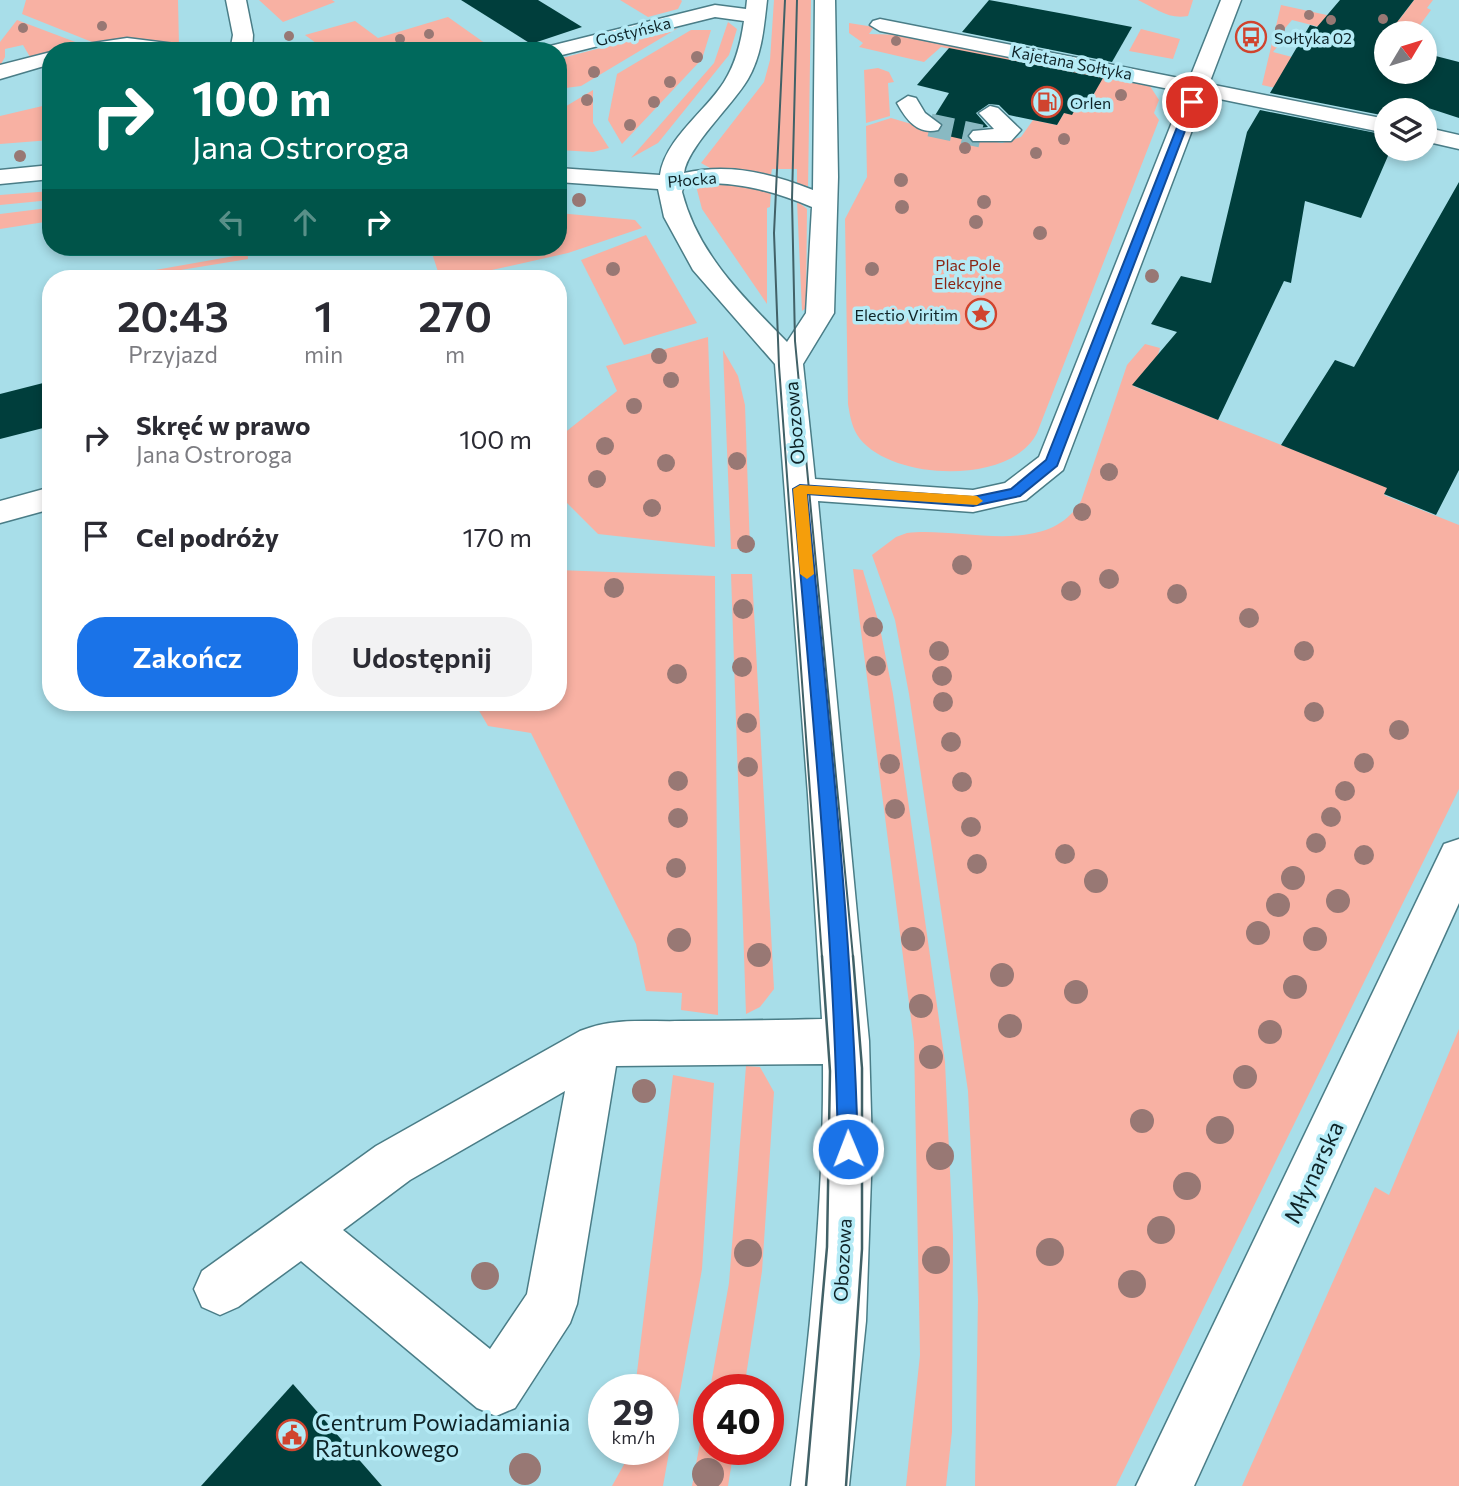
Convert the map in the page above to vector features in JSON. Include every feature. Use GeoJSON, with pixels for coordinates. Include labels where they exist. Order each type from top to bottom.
{"type":"FeatureCollection","features":[{"type":"Feature","properties":{"kind":"street"},"geometry":{"type":"LineString","coordinates":[[236,0],[242,42]]}},
{"type":"Feature","properties":{"kind":"street"},"geometry":{"type":"LineString","coordinates":[[737,308],[756,320],[785,328],[805,325],[820,313],[822,202],[826,177],[825,0]]}},
{"type":"Feature","properties":{"kind":"street"},"geometry":{"type":"LineString","coordinates":[[800,489],[973,501],[1015,492],[1052,463],[1231,0]]}},
{"type":"Feature","properties":{"kind":"street","name":"Gostyńska"},"geometry":{"type":"LineString","coordinates":[[567,47],[711,6],[756,8]]}},
{"type":"Feature","properties":{"kind":"street","name":"Obozowa"},"geometry":{"type":"LineString","coordinates":[[756,8],[754,38],[743,71],[683,149],[673,167],[670,203],[701,262],[737,308],[785,356],[789,364],[828,795],[846,1041],[848,1149],[840,1294],[820,1486]]}},
{"type":"Feature","properties":{"kind":"street","name":"Kajetana Sołtyka"},"geometry":{"type":"LineString","coordinates":[[880,25],[1374,124]]}},
{"type":"Feature","properties":{"kind":"street"},"geometry":{"type":"LineString","coordinates":[[0,73],[42,61]]}},
{"type":"Feature","properties":{"kind":"street"},"geometry":{"type":"LineString","coordinates":[[908,103],[916,117],[930,125]]}},
{"type":"Feature","properties":{"kind":"street"},"geometry":{"type":"LineString","coordinates":[[981,136],[996,137],[1009,130],[990,113]]}},
{"type":"Feature","properties":{"kind":"street"},"geometry":{"type":"LineString","coordinates":[[1437,137],[1459,142]]}},
{"type":"Feature","properties":{"kind":"street"},"geometry":{"type":"LineString","coordinates":[[0,177],[42,173]]}},
{"type":"Feature","properties":{"kind":"street","name":"Płocka"},"geometry":{"type":"LineString","coordinates":[[567,177],[671,183],[704,176],[745,178],[792,189],[822,202]]}},
{"type":"Feature","properties":{"kind":"street","name":"Obozowa"},"geometry":{"type":"LineString","coordinates":[[789,364],[795,348],[814,326],[820,313]]}},
{"type":"Feature","properties":{"kind":"street"},"geometry":{"type":"LineString","coordinates":[[0,512],[42,500]]}},
{"type":"Feature","properties":{"kind":"street","name":"Młynarska"},"geometry":{"type":"LineString","coordinates":[[1165,1486],[1459,857]]}},
{"type":"Feature","properties":{"kind":"street"},"geometry":{"type":"LineString","coordinates":[[220,1289],[393,1163],[596,1047],[630,1041],[677,1044],[846,1041]]}},
{"type":"Feature","properties":{"kind":"street"},"geometry":{"type":"LineString","coordinates":[[301,1228],[496,1388],[551,1304],[596,1047]]}},
{"type":"Feature","properties":{"kind":"green space"},"geometry":{"type":"Polygon","coordinates":[[[26,0],[178,0],[179,42],[92,42],[22,14],[26,0]]]}},
{"type":"Feature","properties":{"kind":"green space"},"geometry":{"type":"Polygon","coordinates":[[[259,0],[332,0],[335,2],[283,22],[259,0]]]}},
{"type":"Feature","properties":{"kind":"green space"},"geometry":{"type":"Polygon","coordinates":[[[620,0],[682,1],[678,9],[648,17],[620,0]]]}},
{"type":"Feature","properties":{"kind":"green space"},"geometry":{"type":"Polygon","coordinates":[[[774,0],[811,0],[808,187],[797,183],[797,169],[772,169],[771,175],[710,168],[701,163],[764,82],[770,60],[774,0]]]}},
{"type":"Feature","properties":{"kind":"green space"},"geometry":{"type":"Polygon","coordinates":[[[1138,0],[1193,0],[1188,16],[1181,17],[1162,12],[1138,0]]]}},
{"type":"Feature","properties":{"kind":"green space"},"geometry":{"type":"Polygon","coordinates":[[[1414,0],[1433,0],[1427,8],[1431,10],[1423,21],[1383,21],[1333,9],[1399,20],[1414,0]]]}},
{"type":"Feature","properties":{"kind":"green space"},"geometry":{"type":"Polygon","coordinates":[[[1281,5],[1374,25],[1374,41],[1292,20],[1281,33],[1287,35],[1273,52],[1374,79],[1374,84],[1390,84],[1380,98],[1374,98],[1374,109],[1262,85],[1281,5]]]}},
{"type":"Feature","properties":{"kind":"green space"},"geometry":{"type":"Polygon","coordinates":[[[448,17],[483,42],[315,42],[305,35],[355,21],[378,38],[448,17]]]}},
{"type":"Feature","properties":{"kind":"green space"},"geometry":{"type":"Polygon","coordinates":[[[17,20],[75,42],[42,42],[42,55],[30,57],[23,45],[5,49],[5,57],[0,66],[0,42],[17,20]]]}},
{"type":"Feature","properties":{"kind":"green space"},"geometry":{"type":"Polygon","coordinates":[[[728,22],[737,29],[729,55],[658,143],[631,158],[714,63],[728,22]]]}},
{"type":"Feature","properties":{"kind":"green space","name":"Plac Pole Elekcyjne"},"geometry":{"type":"Polygon","coordinates":[[[849,23],[874,27],[869,34],[907,35],[1148,83],[1159,100],[1154,113],[1159,120],[1037,433],[1023,450],[1003,462],[979,469],[924,469],[898,463],[876,453],[857,435],[848,404],[845,219],[867,177],[866,126],[891,118],[976,143],[979,139],[1002,143],[1021,137],[1033,120],[1057,125],[1064,113],[1072,114],[1079,102],[1088,104],[1095,92],[1090,77],[941,47],[924,62],[859,47],[863,43],[849,33],[849,23]]]}},
{"type":"Feature","properties":{"kind":"green space"},"geometry":{"type":"Polygon","coordinates":[[[678,28],[581,86],[567,88],[567,57],[678,28]]]}},
{"type":"Feature","properties":{"kind":"green space"},"geometry":{"type":"Polygon","coordinates":[[[1141,29],[1180,39],[1173,59],[1129,51],[1141,29]]]}},
{"type":"Feature","properties":{"kind":"green space"},"geometry":{"type":"Polygon","coordinates":[[[691,30],[711,30],[702,59],[622,144],[608,120],[617,74],[691,30]]]}},
{"type":"Feature","properties":{"kind":"green space"},"geometry":{"type":"Polygon","coordinates":[[[878,68],[889,72],[894,82],[888,83],[890,116],[866,123],[864,70],[878,68]]]}},
{"type":"Feature","properties":{"kind":"green space"},"geometry":{"type":"Polygon","coordinates":[[[593,90],[593,123],[609,148],[593,152],[567,151],[567,106],[593,90]]]}},
{"type":"Feature","properties":{"kind":"green space"},"geometry":{"type":"Polygon","coordinates":[[[42,106],[42,141],[0,144],[0,116],[42,106]]]}},
{"type":"Feature","properties":{"kind":"green space"},"geometry":{"type":"Polygon","coordinates":[[[695,182],[728,183],[771,192],[770,207],[767,208],[767,304],[702,209],[695,182]]]}},
{"type":"Feature","properties":{"kind":"green space"},"geometry":{"type":"Polygon","coordinates":[[[42,192],[42,201],[0,205],[0,195],[42,192]]]}},
{"type":"Feature","properties":{"kind":"green space"},"geometry":{"type":"Polygon","coordinates":[[[797,201],[807,209],[806,308],[802,311],[797,201]]]}},
{"type":"Feature","properties":{"kind":"green space"},"geometry":{"type":"Polygon","coordinates":[[[42,209],[42,222],[0,229],[0,214],[42,209]]]}},
{"type":"Feature","properties":{"kind":"green space"},"geometry":{"type":"Polygon","coordinates":[[[567,214],[635,220],[642,228],[568,253],[567,214]]]}},
{"type":"Feature","properties":{"kind":"green space"},"geometry":{"type":"Polygon","coordinates":[[[646,235],[697,323],[624,345],[581,260],[646,235]]]}},
{"type":"Feature","properties":{"kind":"green space"},"geometry":{"type":"Polygon","coordinates":[[[248,256],[248,259],[181,270],[155,270],[248,256]]]}},
{"type":"Feature","properties":{"kind":"green space"},"geometry":{"type":"Polygon","coordinates":[[[433,256],[555,256],[492,270],[437,270],[433,256]]]}},
{"type":"Feature","properties":{"kind":"green space"},"geometry":{"type":"Polygon","coordinates":[[[708,337],[715,547],[598,534],[567,503],[567,431],[617,391],[606,366],[708,337]]]}},
{"type":"Feature","properties":{"kind":"green space"},"geometry":{"type":"Polygon","coordinates":[[[1145,344],[1160,348],[1158,355],[1133,386],[1337,467],[1396,473],[1384,495],[1459,525],[1459,789],[1116,1486],[975,1486],[978,1299],[968,1091],[909,694],[895,620],[872,555],[896,537],[907,533],[1025,535],[1047,529],[1066,519],[1081,501],[1127,365],[1145,344]]]}},
{"type":"Feature","properties":{"kind":"green space"},"geometry":{"type":"Polygon","coordinates":[[[723,350],[738,376],[745,405],[750,549],[731,549],[723,350]]]}},
{"type":"Feature","properties":{"kind":"green space"},"geometry":{"type":"Polygon","coordinates":[[[853,569],[863,570],[879,623],[893,694],[945,1062],[953,1237],[952,1432],[946,1486],[906,1486],[920,1355],[914,1042],[853,569]]]}},
{"type":"Feature","properties":{"kind":"green space"},"geometry":{"type":"Polygon","coordinates":[[[567,570],[715,576],[718,1015],[681,1010],[682,993],[646,991],[636,944],[531,733],[488,726],[479,711],[567,711],[567,570]]]}},
{"type":"Feature","properties":{"kind":"green space"},"geometry":{"type":"Polygon","coordinates":[[[731,574],[752,574],[774,989],[760,1007],[746,1014],[731,574]]]}},
{"type":"Feature","properties":{"kind":"green space"},"geometry":{"type":"Polygon","coordinates":[[[1459,1029],[1459,1486],[1242,1486],[1375,1187],[1389,1195],[1459,1029]]]}},
{"type":"Feature","properties":{"kind":"green space"},"geometry":{"type":"Polygon","coordinates":[[[746,1066],[760,1067],[774,1092],[762,1271],[746,1374],[713,1374],[729,1283],[746,1066]]]}},
{"type":"Feature","properties":{"kind":"green space"},"geometry":{"type":"Polygon","coordinates":[[[673,1075],[714,1083],[702,1269],[679,1397],[679,1374],[637,1374],[673,1075]]]}},
{"type":"Feature","properties":{"kind":"green space"},"geometry":{"type":"Polygon","coordinates":[[[624,1465],[667,1465],[663,1486],[612,1486],[624,1465]]]}},
{"type":"Feature","properties":{"kind":"green space"},"geometry":{"type":"Polygon","coordinates":[[[696,1465],[731,1465],[728,1486],[692,1486],[696,1465]]]}},
{"type":"Feature","properties":{"kind":"building"},"geometry":{"type":"Polygon","coordinates":[[[461,0],[538,0],[582,27],[537,42],[528,42],[461,0]]]}},
{"type":"Feature","properties":{"kind":"building"},"geometry":{"type":"Polygon","coordinates":[[[989,0],[1132,27],[1112,62],[962,32],[989,0]]]}},
{"type":"Feature","properties":{"kind":"building"},"geometry":{"type":"Polygon","coordinates":[[[1340,0],[1414,0],[1398,21],[1374,21],[1374,84],[1437,84],[1437,56],[1459,62],[1459,118],[1437,111],[1437,98],[1374,98],[1374,114],[1270,93],[1310,25],[1317,27],[1340,0]]]}},
{"type":"Feature","properties":{"kind":"building"},"geometry":{"type":"Polygon","coordinates":[[[949,48],[1103,78],[1088,104],[1079,102],[1072,115],[1064,113],[1057,125],[1009,115],[999,105],[989,104],[976,113],[988,127],[971,129],[966,136],[970,141],[935,133],[940,131],[944,124],[934,117],[949,93],[917,85],[949,48]]]}},
{"type":"Feature","properties":{"kind":"building"},"geometry":{"type":"Polygon","coordinates":[[[1260,110],[1374,133],[1374,161],[1386,161],[1361,218],[1305,201],[1291,283],[1284,281],[1218,420],[1132,385],[1177,332],[1151,324],[1181,276],[1211,283],[1247,132],[1260,110]]]}},
{"type":"Feature","properties":{"kind":"building"},"geometry":{"type":"Polygon","coordinates":[[[1459,182],[1459,470],[1436,515],[1384,494],[1387,488],[1281,445],[1335,360],[1354,367],[1459,182]]]}},
{"type":"Feature","properties":{"kind":"building"},"geometry":{"type":"Polygon","coordinates":[[[42,383],[42,428],[0,439],[0,394],[42,383]]]}},
{"type":"Feature","properties":{"kind":"building","name":"Centrum Powiadamiania Ratunkowego"},"geometry":{"type":"Polygon","coordinates":[[[293,1384],[382,1486],[201,1486],[293,1384]]]}},
{"type":"Feature","properties":{"kind":"tunnel"},"geometry":{"type":"LineString","coordinates":[[930,125],[981,136]]}},
{"type":"Feature","properties":{"kind":"tram line"},"geometry":{"type":"LineString","coordinates":[[785,0],[774,233],[779,366],[822,957]]}},
{"type":"Feature","properties":{"kind":"tram line"},"geometry":{"type":"LineString","coordinates":[[797,0],[792,199],[795,341],[853,957]]}},
{"type":"Feature","properties":{"kind":"tram line"},"geometry":{"type":"LineString","coordinates":[[806,1486],[827,1247],[830,1071],[822,956]]}},
{"type":"Feature","properties":{"kind":"tram line"},"geometry":{"type":"LineString","coordinates":[[846,1486],[862,1249],[862,1068],[853,956]]}},
{"type":"Feature","properties":{"kind":"slow traffic"},"geometry":{"type":"LineString","coordinates":[[807,574],[800,489],[977,501]]}},
{"type":"Feature","properties":{"kind":"place","name":"Sołtyka 02"},"geometry":{"type":"Point","coordinates":[1251,37]}},
{"type":"Feature","properties":{"kind":"place","name":"Orlen"},"geometry":{"type":"Point","coordinates":[1047,102]}},
{"type":"Feature","properties":{"kind":"place","name":"Electio Viritim"},"geometry":{"type":"Point","coordinates":[981,314]}},
{"type":"Feature","properties":{"kind":"place","name":"Centrum Powiadamiania Ratunkowego"},"geometry":{"type":"Point","coordinates":[292,1435]}},
{"type":"Feature","properties":{"kind":"route"},"geometry":{"type":"LineString","coordinates":[[848,1149],[846,1041],[828,795],[800,489],[973,501],[1015,492],[1052,463],[1192,102]]}}]}
